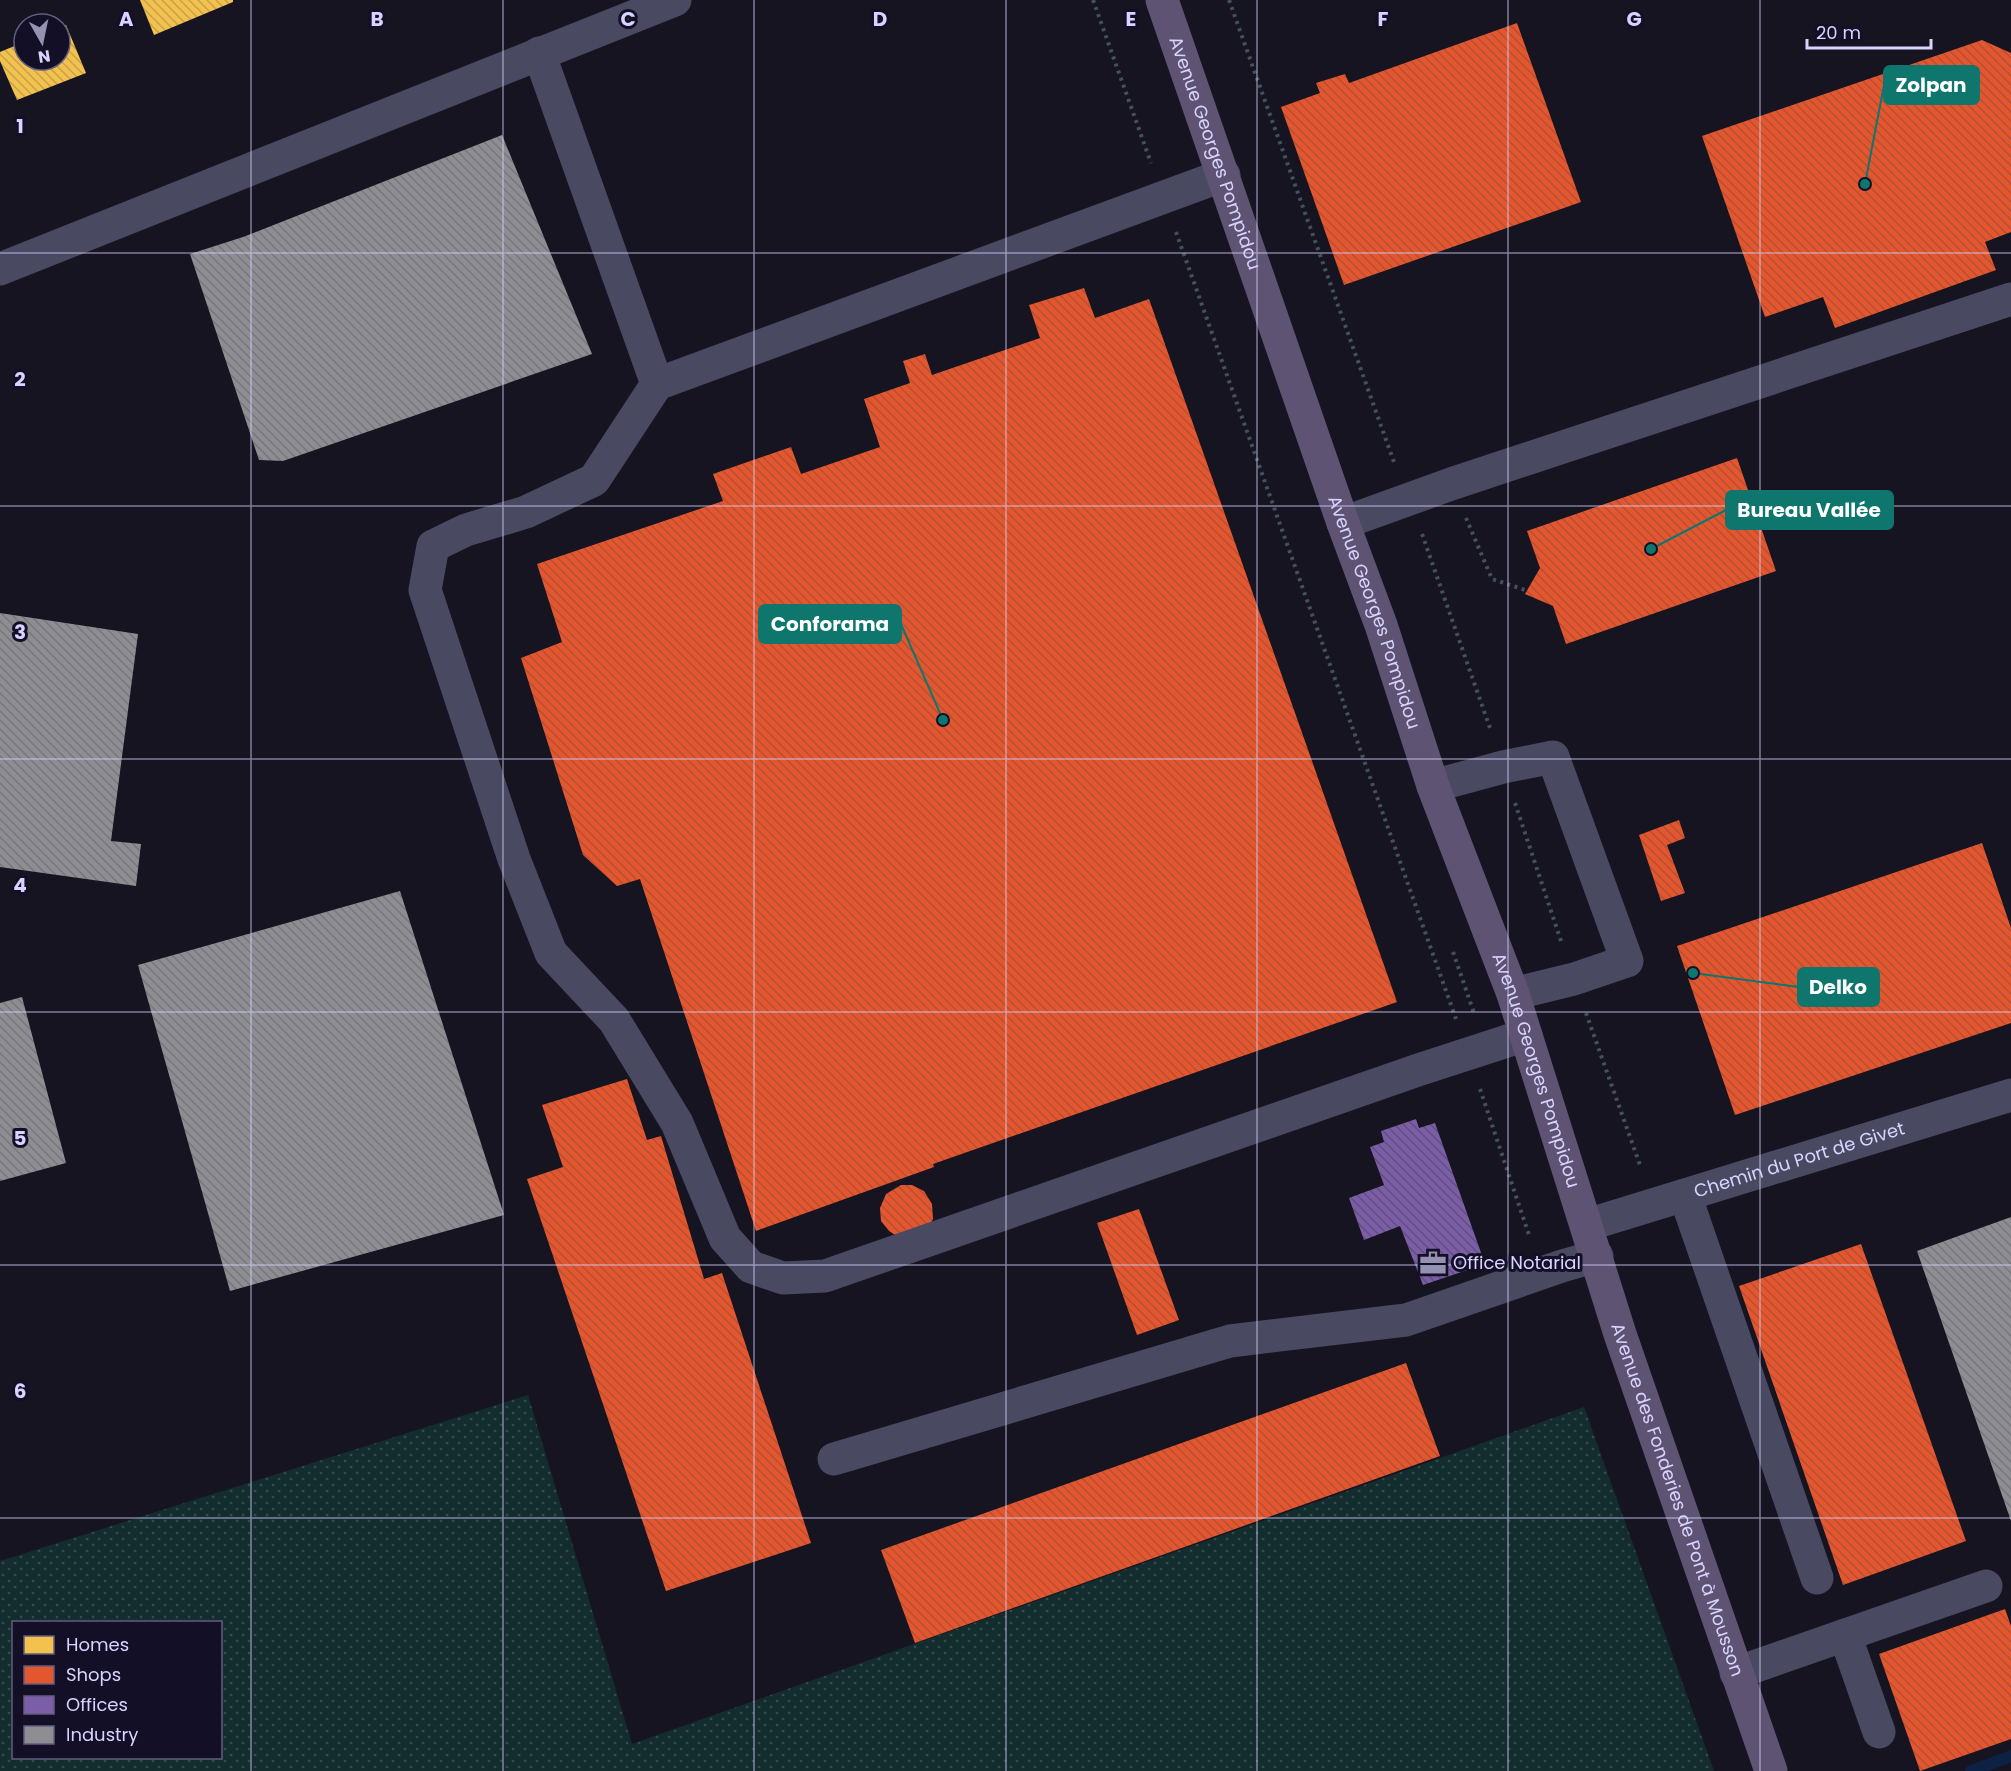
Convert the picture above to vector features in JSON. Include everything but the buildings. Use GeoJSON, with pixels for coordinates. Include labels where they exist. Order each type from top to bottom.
{"type":"FeatureCollection","features":[{"type":"Feature","properties":{"kind":"main road","name":"Avenue Georges Pompidou"},"geometry":{"type":"LineString","coordinates":[[1162,0],[1343,523],[1381,625],[1433,786],[1513,994],[1587,1225]]}},
{"type":"Feature","properties":{"kind":"main road","name":"Avenue des Fonderies de Pont à Mousson"},"geometry":{"type":"LineString","coordinates":[[1587,1225],[1620,1334],[1771,1771]]}},
{"type":"Feature","properties":{"kind":"street"},"geometry":{"type":"LineString","coordinates":[[0,269],[675,0]]}},
{"type":"Feature","properties":{"kind":"street"},"geometry":{"type":"LineString","coordinates":[[539,53],[657,384]]}},
{"type":"Feature","properties":{"kind":"street"},"geometry":{"type":"LineString","coordinates":[[1224,175],[657,384],[594,480],[526,512],[466,530],[433,546],[425,590],[514,859],[551,953],[614,1020],[677,1123],[725,1238],[751,1267],[783,1278],[825,1276],[1468,1053],[1526,1035]]}},
{"type":"Feature","properties":{"kind":"street"},"geometry":{"type":"LineString","coordinates":[[1343,523],[1451,484],[2011,299]]}},
{"type":"Feature","properties":{"kind":"street"},"geometry":{"type":"LineString","coordinates":[[1433,786],[1503,767],[1553,757],[1627,961],[1574,979],[1513,994]]}},
{"type":"Feature","properties":{"kind":"street","name":"Chemin du Port de Givet"},"geometry":{"type":"LineString","coordinates":[[1587,1225],[2011,1095]]}},
{"type":"Feature","properties":{"kind":"street"},"geometry":{"type":"LineString","coordinates":[[1685,1195],[1817,1578]]}},
{"type":"Feature","properties":{"kind":"street"},"geometry":{"type":"LineString","coordinates":[[834,1459],[1230,1341],[1406,1320],[1597,1256]]}},
{"type":"Feature","properties":{"kind":"street"},"geometry":{"type":"LineString","coordinates":[[1736,1673],[1986,1586]]}},
{"type":"Feature","properties":{"kind":"street"},"geometry":{"type":"LineString","coordinates":[[1845,1635],[1880,1732]]}},
{"type":"Feature","properties":{"kind":"path"},"geometry":{"type":"LineString","coordinates":[[1093,0],[1468,1053],[1542,1273]]}},
{"type":"Feature","properties":{"kind":"path"},"geometry":{"type":"LineString","coordinates":[[1229,0],[1409,499],[1642,1171]]}},
{"type":"Feature","properties":{"kind":"path"},"geometry":{"type":"LineString","coordinates":[[1451,484],[1492,579],[1528,591]]}},
{"type":"Feature","properties":{"kind":"green space"},"geometry":{"type":"Polygon","coordinates":[[[528,1395],[632,1744],[1584,1407],[1714,1771],[0,1771],[0,1561],[528,1395]]]}},
{"type":"Feature","properties":{"kind":"waterway"},"geometry":{"type":"LineString","coordinates":[[1971,1771],[2011,1756]]}},
{"type":"Feature","properties":{"kind":"place","name":"Zolpan"},"geometry":{"type":"Point","coordinates":[1865,184]}},
{"type":"Feature","properties":{"kind":"place","name":"Bureau Vallée"},"geometry":{"type":"Point","coordinates":[1651,549]}},
{"type":"Feature","properties":{"kind":"place","name":"Conforama"},"geometry":{"type":"Point","coordinates":[943,720]}},
{"type":"Feature","properties":{"kind":"place","name":"Delko"},"geometry":{"type":"Point","coordinates":[1693,973]}},
{"type":"Feature","properties":{"kind":"place","name":"Office Notarial"},"geometry":{"type":"Point","coordinates":[1433,1263]}}]}
